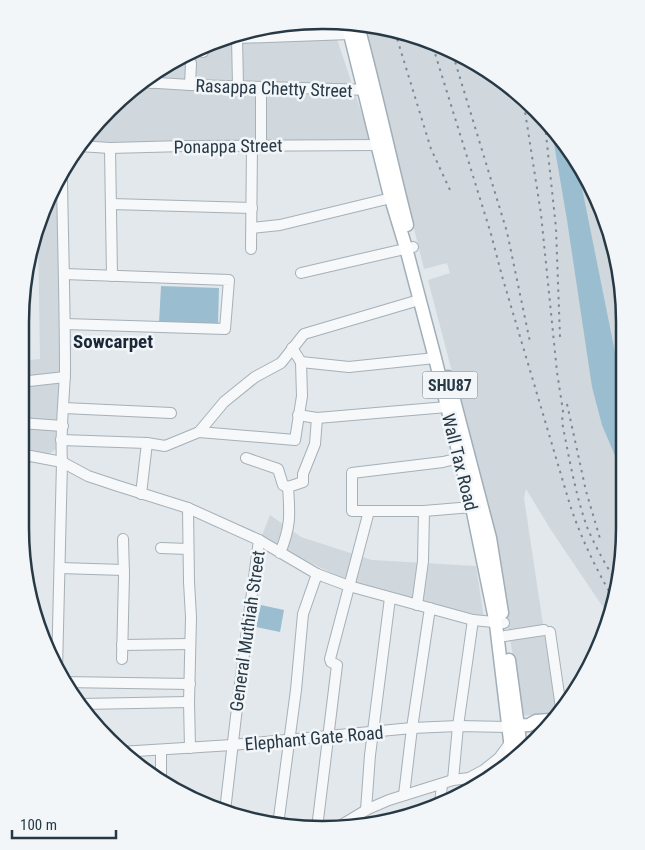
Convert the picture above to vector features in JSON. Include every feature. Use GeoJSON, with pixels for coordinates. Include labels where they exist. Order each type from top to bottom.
{"type":"FeatureCollection","features":[{"type":"Feature","properties":{"kind":"main road","name":"Wall Tax Road"},"geometry":{"type":"LineString","coordinates":[[353,30],[369,90],[385,138],[419,300],[502,628],[524,726],[516,746]]}},
{"type":"Feature","properties":{"kind":"main road","name":"Wall Tax Road"},"geometry":{"type":"LineString","coordinates":[[369,90],[377,145],[391,198],[409,247],[470,458],[490,538],[502,628]]}},
{"type":"Feature","properties":{"kind":"main road"},"geometry":{"type":"LineString","coordinates":[[524,726],[536,721],[544,720]]}},
{"type":"Feature","properties":{"kind":"street"},"geometry":{"type":"LineString","coordinates":[[261,35],[339,29]]}},
{"type":"Feature","properties":{"kind":"street"},"geometry":{"type":"LineString","coordinates":[[237,41],[238,86]]}},
{"type":"Feature","properties":{"kind":"street"},"geometry":{"type":"LineString","coordinates":[[190,86],[191,63]]}},
{"type":"Feature","properties":{"kind":"street","name":"Rasappa Chetty Street"},"geometry":{"type":"LineString","coordinates":[[156,80],[190,86],[369,90]]}},
{"type":"Feature","properties":{"kind":"street"},"geometry":{"type":"LineString","coordinates":[[251,249],[252,208],[261,87]]}},
{"type":"Feature","properties":{"kind":"street","name":"Ponappa Street"},"geometry":{"type":"LineString","coordinates":[[87,147],[110,148],[377,145]]}},
{"type":"Feature","properties":{"kind":"street"},"geometry":{"type":"LineString","coordinates":[[110,148],[112,276]]}},
{"type":"Feature","properties":{"kind":"street"},"geometry":{"type":"LineString","coordinates":[[57,654],[65,324],[62,187]]}},
{"type":"Feature","properties":{"kind":"street"},"geometry":{"type":"LineString","coordinates":[[252,228],[280,225],[391,198]]}},
{"type":"Feature","properties":{"kind":"street"},"geometry":{"type":"LineString","coordinates":[[111,204],[252,208]]}},
{"type":"Feature","properties":{"kind":"street"},"geometry":{"type":"LineString","coordinates":[[300,273],[409,247]]}},
{"type":"Feature","properties":{"kind":"street"},"geometry":{"type":"LineString","coordinates":[[64,274],[229,280],[225,329],[65,324]]}},
{"type":"Feature","properties":{"kind":"street"},"geometry":{"type":"LineString","coordinates":[[199,432],[224,402],[255,377],[281,363],[304,334],[419,300]]}},
{"type":"Feature","properties":{"kind":"street"},"geometry":{"type":"LineString","coordinates":[[61,440],[147,443],[165,446],[199,432],[295,440],[302,396],[301,362],[292,348]]}},
{"type":"Feature","properties":{"kind":"street"},"geometry":{"type":"LineString","coordinates":[[301,362],[349,367],[435,358]]}},
{"type":"Feature","properties":{"kind":"street"},"geometry":{"type":"LineString","coordinates":[[29,381],[64,377]]}},
{"type":"Feature","properties":{"kind":"street"},"geometry":{"type":"LineString","coordinates":[[298,415],[317,418],[447,407]]}},
{"type":"Feature","properties":{"kind":"street"},"geometry":{"type":"LineString","coordinates":[[64,408],[171,413]]}},
{"type":"Feature","properties":{"kind":"street"},"geometry":{"type":"LineString","coordinates":[[246,458],[278,469],[283,485],[288,487],[303,482],[303,474],[314,444],[317,418]]}},
{"type":"Feature","properties":{"kind":"street"},"geometry":{"type":"LineString","coordinates":[[29,424],[63,426]]}},
{"type":"Feature","properties":{"kind":"street"},"geometry":{"type":"LineString","coordinates":[[141,494],[147,443]]}},
{"type":"Feature","properties":{"kind":"street"},"geometry":{"type":"LineString","coordinates":[[29,456],[62,462],[88,476],[188,508],[259,540],[317,574],[349,586],[502,628],[547,631],[560,701]]}},
{"type":"Feature","properties":{"kind":"street"},"geometry":{"type":"LineString","coordinates":[[459,458],[352,475],[352,511],[424,511],[472,508]]}},
{"type":"Feature","properties":{"kind":"street"},"geometry":{"type":"LineString","coordinates":[[280,553],[288,533],[290,519],[288,487]]}},
{"type":"Feature","properties":{"kind":"street"},"geometry":{"type":"LineString","coordinates":[[188,508],[190,748]]}},
{"type":"Feature","properties":{"kind":"street"},"geometry":{"type":"LineString","coordinates":[[318,821],[337,665],[330,659],[369,511]]}},
{"type":"Feature","properties":{"kind":"street"},"geometry":{"type":"LineString","coordinates":[[417,605],[423,561],[424,511]]}},
{"type":"Feature","properties":{"kind":"street"},"geometry":{"type":"LineString","coordinates":[[122,659],[123,538]]}},
{"type":"Feature","properties":{"kind":"street","name":"General Muthiah Street"},"geometry":{"type":"LineString","coordinates":[[227,805],[232,745],[259,540]]}},
{"type":"Feature","properties":{"kind":"street"},"geometry":{"type":"LineString","coordinates":[[161,548],[188,549]]}},
{"type":"Feature","properties":{"kind":"street"},"geometry":{"type":"LineString","coordinates":[[60,568],[124,570]]}},
{"type":"Feature","properties":{"kind":"street"},"geometry":{"type":"LineString","coordinates":[[279,818],[304,614],[317,574]]}},
{"type":"Feature","properties":{"kind":"street"},"geometry":{"type":"LineString","coordinates":[[366,810],[373,733],[390,598]]}},
{"type":"Feature","properties":{"kind":"street"},"geometry":{"type":"LineString","coordinates":[[404,795],[430,608]]}},
{"type":"Feature","properties":{"kind":"street"},"geometry":{"type":"LineString","coordinates":[[452,780],[473,620]]}},
{"type":"Feature","properties":{"kind":"street"},"geometry":{"type":"LineString","coordinates":[[122,645],[190,644]]}},
{"type":"Feature","properties":{"kind":"street"},"geometry":{"type":"LineString","coordinates":[[73,682],[190,684]]}},
{"type":"Feature","properties":{"kind":"street"},"geometry":{"type":"LineString","coordinates":[[87,704],[189,702]]}},
{"type":"Feature","properties":{"kind":"street","name":"Elephant Gate Road"},"geometry":{"type":"LineString","coordinates":[[133,751],[328,737],[412,728],[524,726]]}},
{"type":"Feature","properties":{"kind":"street"},"geometry":{"type":"LineString","coordinates":[[469,778],[492,765],[516,746]]}},
{"type":"Feature","properties":{"kind":"street"},"geometry":{"type":"LineString","coordinates":[[161,750],[161,773]]}},
{"type":"Feature","properties":{"kind":"street"},"geometry":{"type":"LineString","coordinates":[[349,820],[366,810],[404,795],[452,780],[476,778]]}},
{"type":"Feature","properties":{"kind":"street"},"geometry":{"type":"LineString","coordinates":[[441,796],[442,784]]}},
{"type":"Feature","properties":{"kind":"shaded area"},"geometry":{"type":"Polygon","coordinates":[[[365,32],[399,39],[435,51],[486,78],[516,102],[543,129],[567,159],[594,210],[606,246],[611,265],[616,303],[616,547],[611,585],[605,609],[526,489],[524,498],[555,707],[551,712],[523,716],[489,513],[428,280],[450,273],[447,263],[424,269],[365,32]]]}},
{"type":"Feature","properties":{"kind":"shaded area"},"geometry":{"type":"Polygon","coordinates":[[[337,39],[372,144],[88,145],[115,115],[159,78],[210,51],[243,40],[337,39]]]}},
{"type":"Feature","properties":{"kind":"shaded area"},"geometry":{"type":"Polygon","coordinates":[[[59,193],[57,448],[48,455],[29,452],[29,360],[40,359],[38,249],[44,228],[59,193]]]}},
{"type":"Feature","properties":{"kind":"shaded area"},"geometry":{"type":"Polygon","coordinates":[[[270,515],[301,537],[372,560],[476,566],[484,618],[347,581],[261,538],[270,515]]]}},
{"type":"Feature","properties":{"kind":"water"},"geometry":{"type":"Polygon","coordinates":[[[554,141],[567,159],[581,184],[616,357],[616,458],[602,425],[592,387],[554,141]]]}},
{"type":"Feature","properties":{"kind":"water"},"geometry":{"type":"Polygon","coordinates":[[[161,286],[219,288],[218,326],[159,323],[161,286]]]}},
{"type":"Feature","properties":{"kind":"water"},"geometry":{"type":"Polygon","coordinates":[[[261,605],[284,610],[280,632],[256,627],[261,605]]]}},
{"type":"Feature","properties":{"kind":"railway"},"geometry":{"type":"LineString","coordinates":[[397,38],[431,149],[450,190]]}},
{"type":"Feature","properties":{"kind":"railway"},"geometry":{"type":"LineString","coordinates":[[434,51],[491,234],[570,505],[589,553],[609,592]]}},
{"type":"Feature","properties":{"kind":"railway"},"geometry":{"type":"LineString","coordinates":[[455,60],[507,232],[530,342]]}},
{"type":"Feature","properties":{"kind":"railway"},"geometry":{"type":"LineString","coordinates":[[525,110],[541,214],[557,372],[563,411],[562,422],[576,488],[587,527],[613,575]]}},
{"type":"Feature","properties":{"kind":"railway"},"geometry":{"type":"LineString","coordinates":[[546,132],[556,228],[560,337]]}},
{"type":"Feature","properties":{"kind":"railway"},"geometry":{"type":"LineString","coordinates":[[567,404],[586,491],[601,542]]}},
{"type":"Feature","properties":{"kind":"district","name":"Sowcarpet"},"geometry":{"type":"Point","coordinates":[113,341]}}]}
